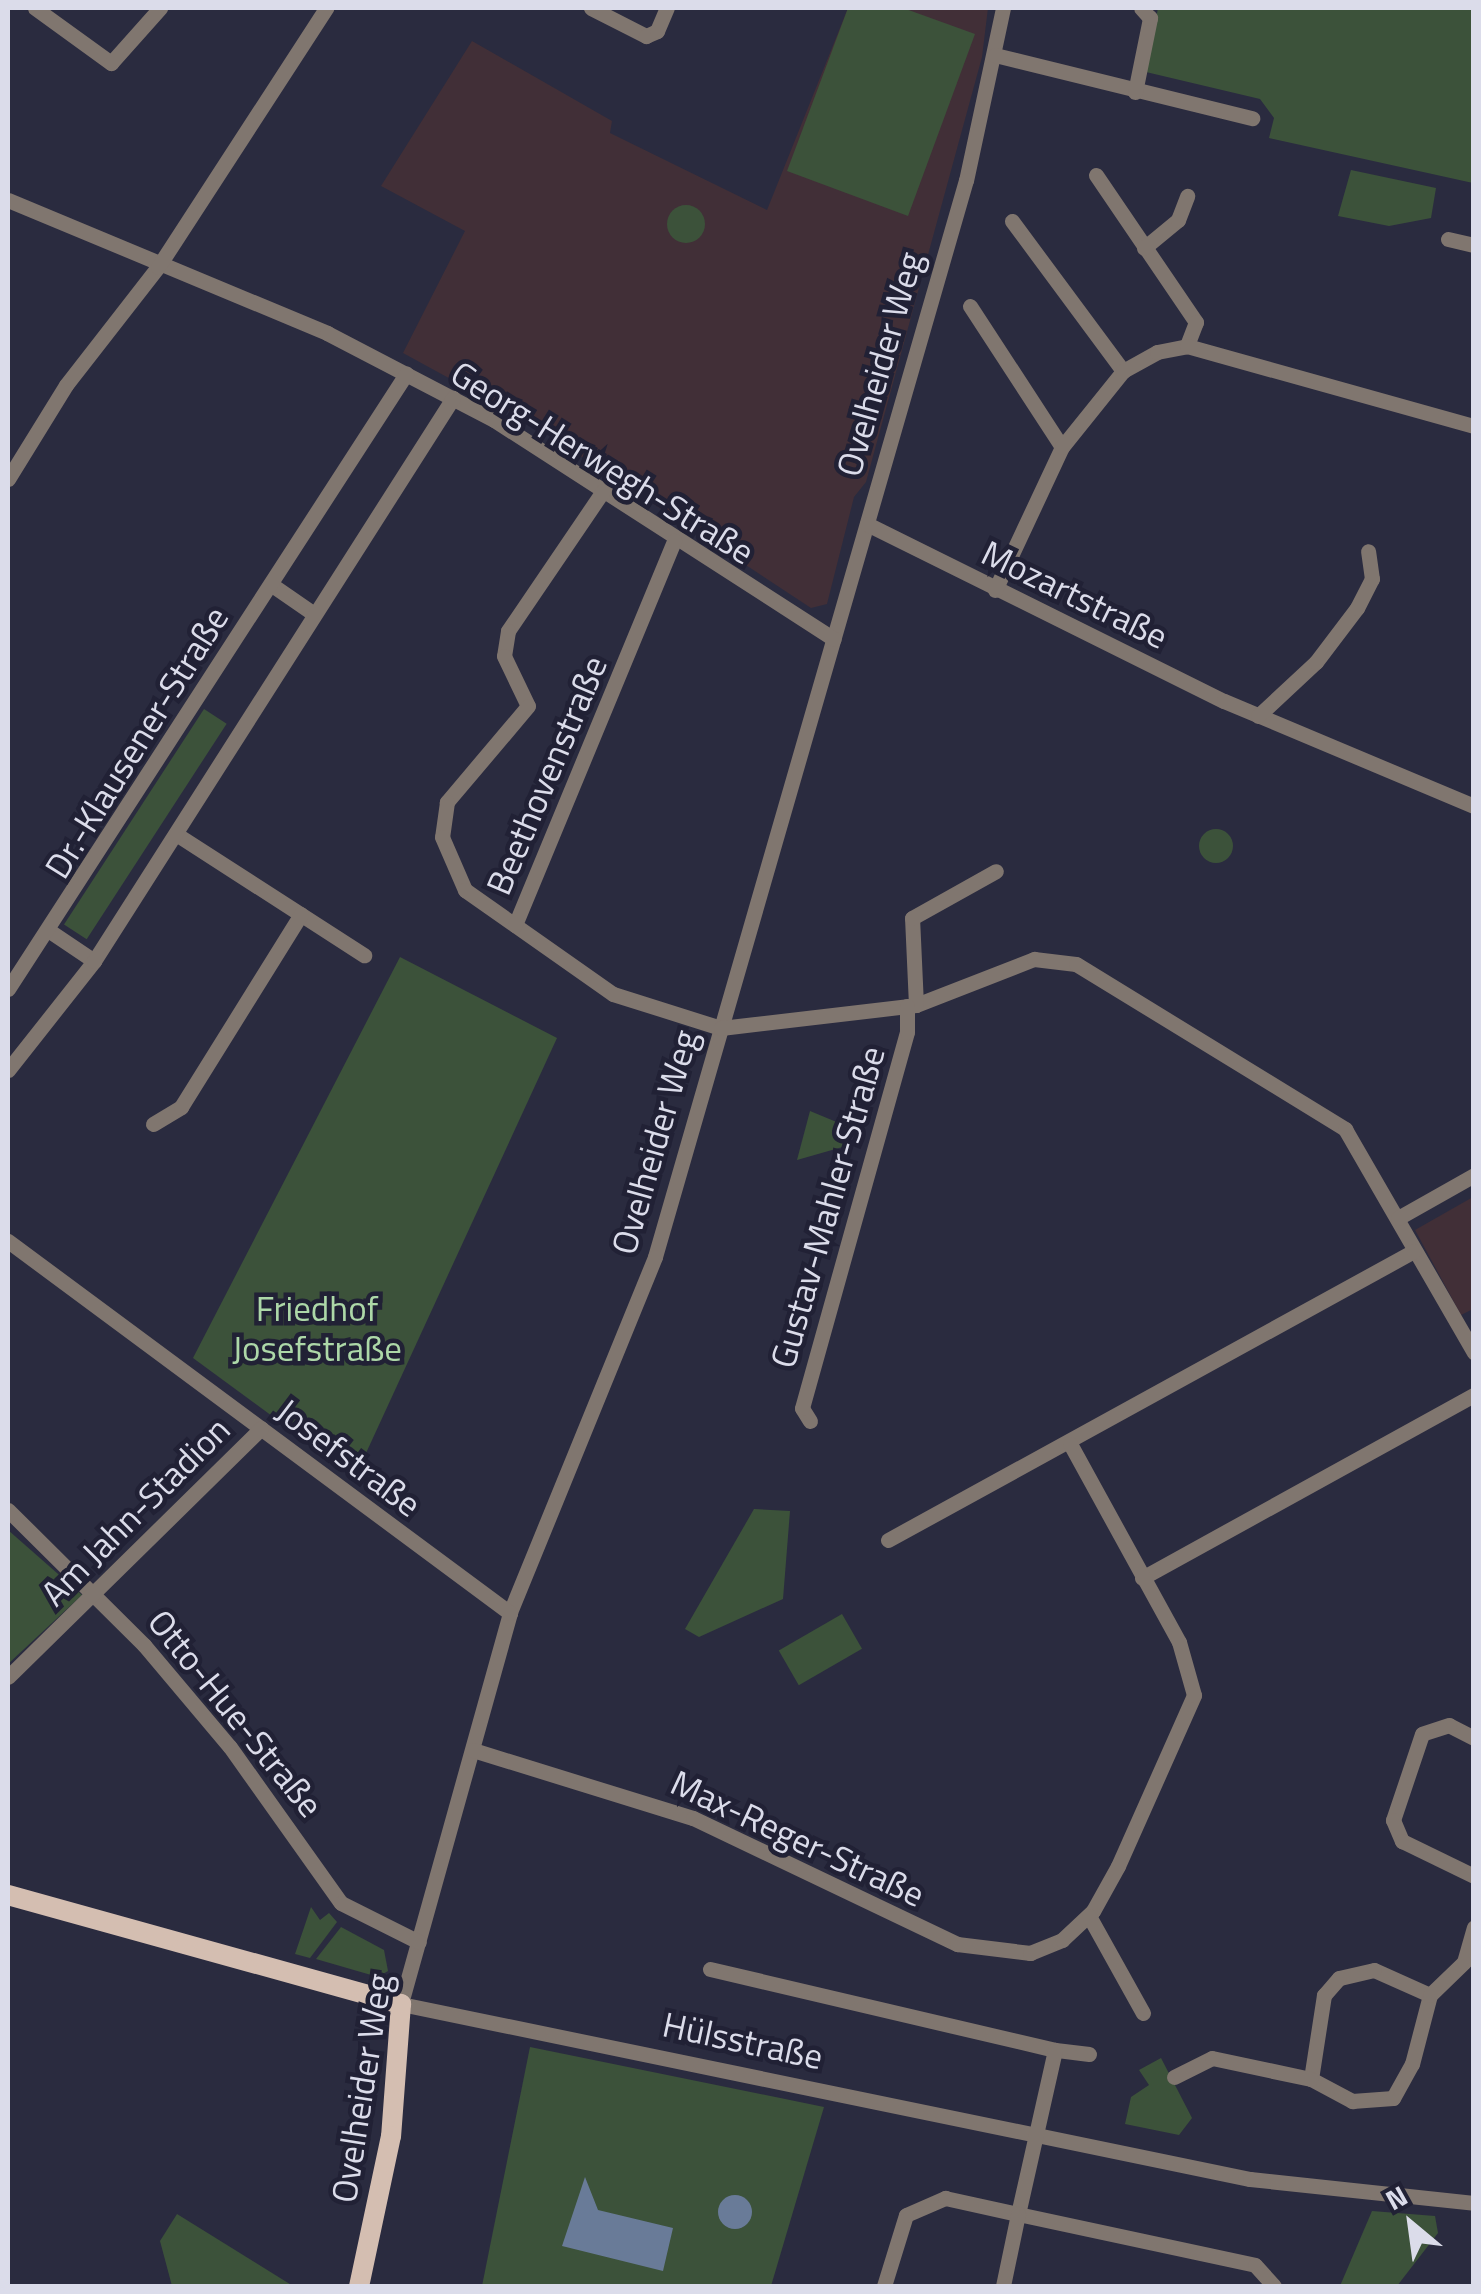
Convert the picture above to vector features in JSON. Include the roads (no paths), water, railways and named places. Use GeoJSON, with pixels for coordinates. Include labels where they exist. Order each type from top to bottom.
{"type":"FeatureCollection","features":[{"type":"Feature","properties":{"kind":"main road","name":"Hülsstraße"},"geometry":{"type":"LineString","coordinates":[[8,1895],[401,2004]]}},
{"type":"Feature","properties":{"kind":"main road","name":"Ovelheider Weg"},"geometry":{"type":"LineString","coordinates":[[359,2286],[390,2146],[401,2004]]}},
{"type":"Feature","properties":{"kind":"street"},"geometry":{"type":"LineString","coordinates":[[36,8],[111,63],[160,8]]}},
{"type":"Feature","properties":{"kind":"street"},"geometry":{"type":"LineString","coordinates":[[8,479],[66,385],[158,266],[326,8]]}},
{"type":"Feature","properties":{"kind":"street"},"geometry":{"type":"LineString","coordinates":[[591,8],[646,36],[657,31],[666,8]]}},
{"type":"Feature","properties":{"kind":"street","name":"Ovelheider Weg"},"geometry":{"type":"LineString","coordinates":[[401,2004],[510,1613],[640,1303],[867,524],[995,55],[1003,8]]}},
{"type":"Feature","properties":{"kind":"street"},"geometry":{"type":"LineString","coordinates":[[1135,92],[1150,18],[1142,8]]}},
{"type":"Feature","properties":{"kind":"street"},"geometry":{"type":"LineString","coordinates":[[995,55],[1252,118]]}},
{"type":"Feature","properties":{"kind":"street"},"geometry":{"type":"LineString","coordinates":[[1096,175],[1196,322],[1188,346]]}},
{"type":"Feature","properties":{"kind":"street"},"geometry":{"type":"LineString","coordinates":[[1144,248],[1178,220],[1188,196]]}},
{"type":"Feature","properties":{"kind":"street","name":"Georg-Herwegh-Straße"},"geometry":{"type":"LineString","coordinates":[[8,200],[158,266],[327,332],[453,398],[834,639]]}},
{"type":"Feature","properties":{"kind":"street"},"geometry":{"type":"LineString","coordinates":[[1012,221],[1124,371]]}},
{"type":"Feature","properties":{"kind":"street"},"geometry":{"type":"LineString","coordinates":[[1448,239],[1474,245]]}},
{"type":"Feature","properties":{"kind":"street"},"geometry":{"type":"LineString","coordinates":[[970,306],[1062,446]]}},
{"type":"Feature","properties":{"kind":"street"},"geometry":{"type":"LineString","coordinates":[[995,590],[1062,446],[1124,371],[1188,346],[1474,426]]}},
{"type":"Feature","properties":{"kind":"street","name":"Dr.-Klausener-Straße"},"geometry":{"type":"LineString","coordinates":[[8,989],[51,932],[406,374]]}},
{"type":"Feature","properties":{"kind":"street"},"geometry":{"type":"LineString","coordinates":[[8,1070],[94,961],[453,398]]}},
{"type":"Feature","properties":{"kind":"street"},"geometry":{"type":"LineString","coordinates":[[515,926],[455,877],[443,818],[458,783],[528,706],[504,656],[508,632],[603,491]]}},
{"type":"Feature","properties":{"kind":"street","name":"Mozartstraße"},"geometry":{"type":"LineString","coordinates":[[867,524],[1258,716],[1474,806]]}},
{"type":"Feature","properties":{"kind":"street","name":"Beethovenstraße"},"geometry":{"type":"LineString","coordinates":[[674,541],[515,926],[613,994],[721,1028]]}},
{"type":"Feature","properties":{"kind":"street"},"geometry":{"type":"LineString","coordinates":[[1258,716],[1316,662],[1357,608],[1372,579],[1368,551]]}},
{"type":"Feature","properties":{"kind":"street","name":"Dr.-Klausener-Straße"},"geometry":{"type":"LineString","coordinates":[[272,585],[314,614]]}},
{"type":"Feature","properties":{"kind":"street"},"geometry":{"type":"LineString","coordinates":[[176,834],[364,955]]}},
{"type":"Feature","properties":{"kind":"street","name":"Gustav-Mahler-Straße"},"geometry":{"type":"LineString","coordinates":[[810,1421],[802,1408],[907,1032],[912,918],[996,871]]}},
{"type":"Feature","properties":{"kind":"street"},"geometry":{"type":"LineString","coordinates":[[153,1124],[181,1107],[301,914]]}},
{"type":"Feature","properties":{"kind":"street","name":"Dr.-Klausener-Straße"},"geometry":{"type":"LineString","coordinates":[[51,932],[94,961]]}},
{"type":"Feature","properties":{"kind":"street"},"geometry":{"type":"LineString","coordinates":[[721,1028],[911,1006],[1034,959],[1076,964],[1345,1129],[1474,1352]]}},
{"type":"Feature","properties":{"kind":"street"},"geometry":{"type":"LineString","coordinates":[[1398,1218],[1474,1175]]}},
{"type":"Feature","properties":{"kind":"street","name":"Josefstraße"},"geometry":{"type":"LineString","coordinates":[[8,1241],[510,1613]]}},
{"type":"Feature","properties":{"kind":"street"},"geometry":{"type":"LineString","coordinates":[[888,1540],[1070,1444],[1414,1251]]}},
{"type":"Feature","properties":{"kind":"street"},"geometry":{"type":"LineString","coordinates":[[1142,1578],[1474,1395]]}},
{"type":"Feature","properties":{"kind":"street","name":"Am Jahn-Stadion"},"geometry":{"type":"LineString","coordinates":[[8,1677],[261,1428]]}},
{"type":"Feature","properties":{"kind":"street","name":"Max-Reger-Straße"},"geometry":{"type":"LineString","coordinates":[[473,1750],[694,1818],[887,1916],[978,1950],[1030,1952],[1062,1940],[1089,1916],[1194,1696],[1194,1674],[1070,1444]]}},
{"type":"Feature","properties":{"kind":"street","name":"Otto-Hue-Straße"},"geometry":{"type":"LineString","coordinates":[[8,1510],[98,1591],[230,1746],[341,1903],[419,1942]]}},
{"type":"Feature","properties":{"kind":"street"},"geometry":{"type":"LineString","coordinates":[[1474,1738],[1449,1726],[1422,1734],[1393,1820],[1402,1841],[1474,1876]]}},
{"type":"Feature","properties":{"kind":"street"},"geometry":{"type":"LineString","coordinates":[[1089,1916],[1143,2014]]}},
{"type":"Feature","properties":{"kind":"street"},"geometry":{"type":"LineString","coordinates":[[1174,2077],[1212,2058],[1310,2078],[1352,2101],[1392,2098],[1412,2064],[1430,1995],[1464,1962],[1474,1926]]}},
{"type":"Feature","properties":{"kind":"street"},"geometry":{"type":"LineString","coordinates":[[710,1969],[1055,2050],[1089,2054]]}},
{"type":"Feature","properties":{"kind":"street"},"geometry":{"type":"LineString","coordinates":[[1310,2078],[1324,1996],[1338,1978],[1374,1970],[1430,1995]]}},
{"type":"Feature","properties":{"kind":"street","name":"Hülsstraße"},"geometry":{"type":"LineString","coordinates":[[401,2004],[1314,2190],[1474,2203]]}},
{"type":"Feature","properties":{"kind":"street"},"geometry":{"type":"LineString","coordinates":[[1003,2286],[1055,2050]]}},
{"type":"Feature","properties":{"kind":"street"},"geometry":{"type":"LineString","coordinates":[[884,2286],[901,2226],[917,2204],[945,2198],[1255,2264],[1274,2286]]}},
{"type":"Feature","properties":{"kind":"water"},"geometry":{"type":"Polygon","coordinates":[[[585,2177],[598,2210],[673,2228],[663,2271],[562,2246],[585,2177]]]}},
{"type":"Feature","properties":{"kind":"water"},"geometry":{"type":"Polygon","coordinates":[[[735,2195],[747,2200],[752,2212],[747,2224],[735,2229],[723,2224],[718,2212],[723,2200],[735,2195]]]}},
{"type":"Feature","properties":{"kind":"park label","name":"Friedhof Josefstraße"},"geometry":{"type":"Point","coordinates":[317,1328]}}]}
